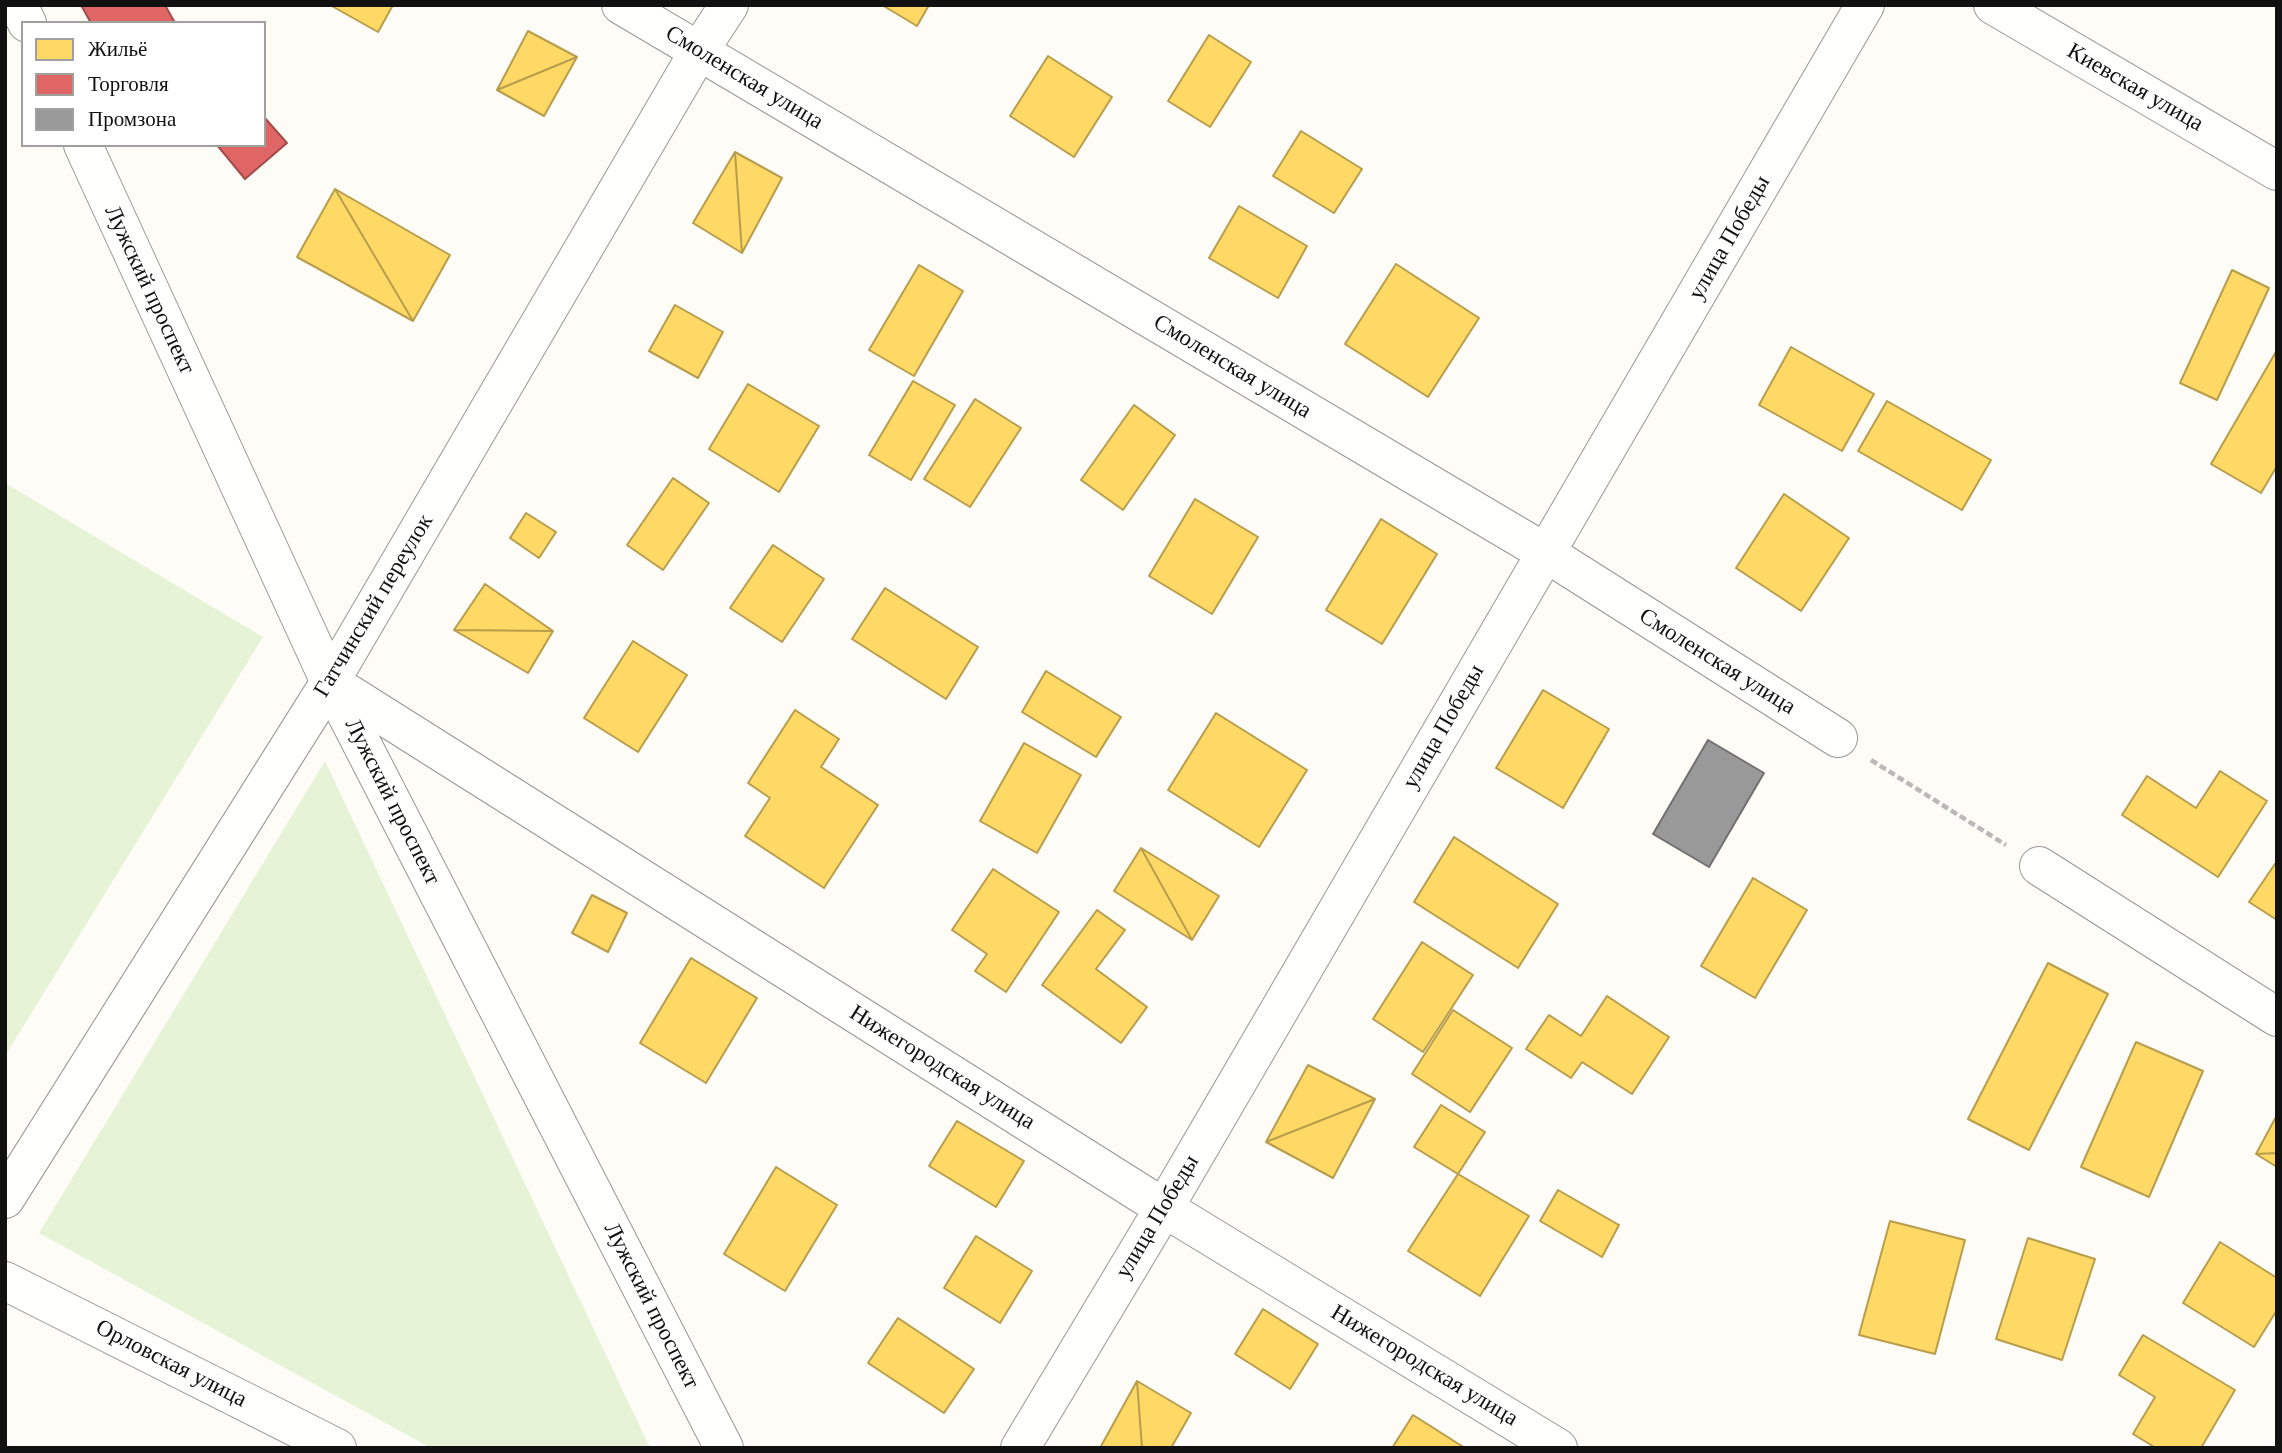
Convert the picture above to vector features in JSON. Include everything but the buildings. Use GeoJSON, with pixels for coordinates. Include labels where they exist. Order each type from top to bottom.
{"type":"FeatureCollection","features":[{"type":"Feature","properties":{"kind":"street"},"geometry":{"type":"LineString","coordinates":[[19,5],[26,21]]}},
{"type":"Feature","properties":{"kind":"street","name":"Смоленская улица"},"geometry":{"type":"LineString","coordinates":[[621,5],[1546,553],[1838,738]]}},
{"type":"Feature","properties":{"kind":"street","name":"Гатчинский переулок"},"geometry":{"type":"LineString","coordinates":[[5,1199],[330,682],[699,51],[729,5]]}},
{"type":"Feature","properties":{"kind":"street","name":"улица Победы"},"geometry":{"type":"LineString","coordinates":[[1020,1448],[1164,1208],[1866,5]]}},
{"type":"Feature","properties":{"kind":"street","name":"Киевская улица"},"geometry":{"type":"LineString","coordinates":[[1993,5],[2277,171]]}},
{"type":"Feature","properties":{"kind":"street","name":"Лужский проспект"},"geometry":{"type":"LineString","coordinates":[[84,147],[330,682],[724,1448]]}},
{"type":"Feature","properties":{"kind":"street","name":"Нижегородская улица"},"geometry":{"type":"LineString","coordinates":[[330,682],[1164,1208],[1558,1448]]}},
{"type":"Feature","properties":{"kind":"street"},"geometry":{"type":"LineString","coordinates":[[2039,866],[2277,1017]]}},
{"type":"Feature","properties":{"kind":"street","name":"Орловская улица"},"geometry":{"type":"LineString","coordinates":[[5,1280],[337,1448]]}},
{"type":"Feature","properties":{"kind":"path"},"geometry":{"type":"LineString","coordinates":[[1838,738],[2039,866]]}},
{"type":"Feature","properties":{"kind":"green space"},"geometry":{"type":"Polygon","coordinates":[[[5,483],[263,637],[5,1056],[5,483]]]}},
{"type":"Feature","properties":{"kind":"green space"},"geometry":{"type":"Polygon","coordinates":[[[325,761],[650,1448],[431,1448],[39,1233],[325,761]]]}}]}
